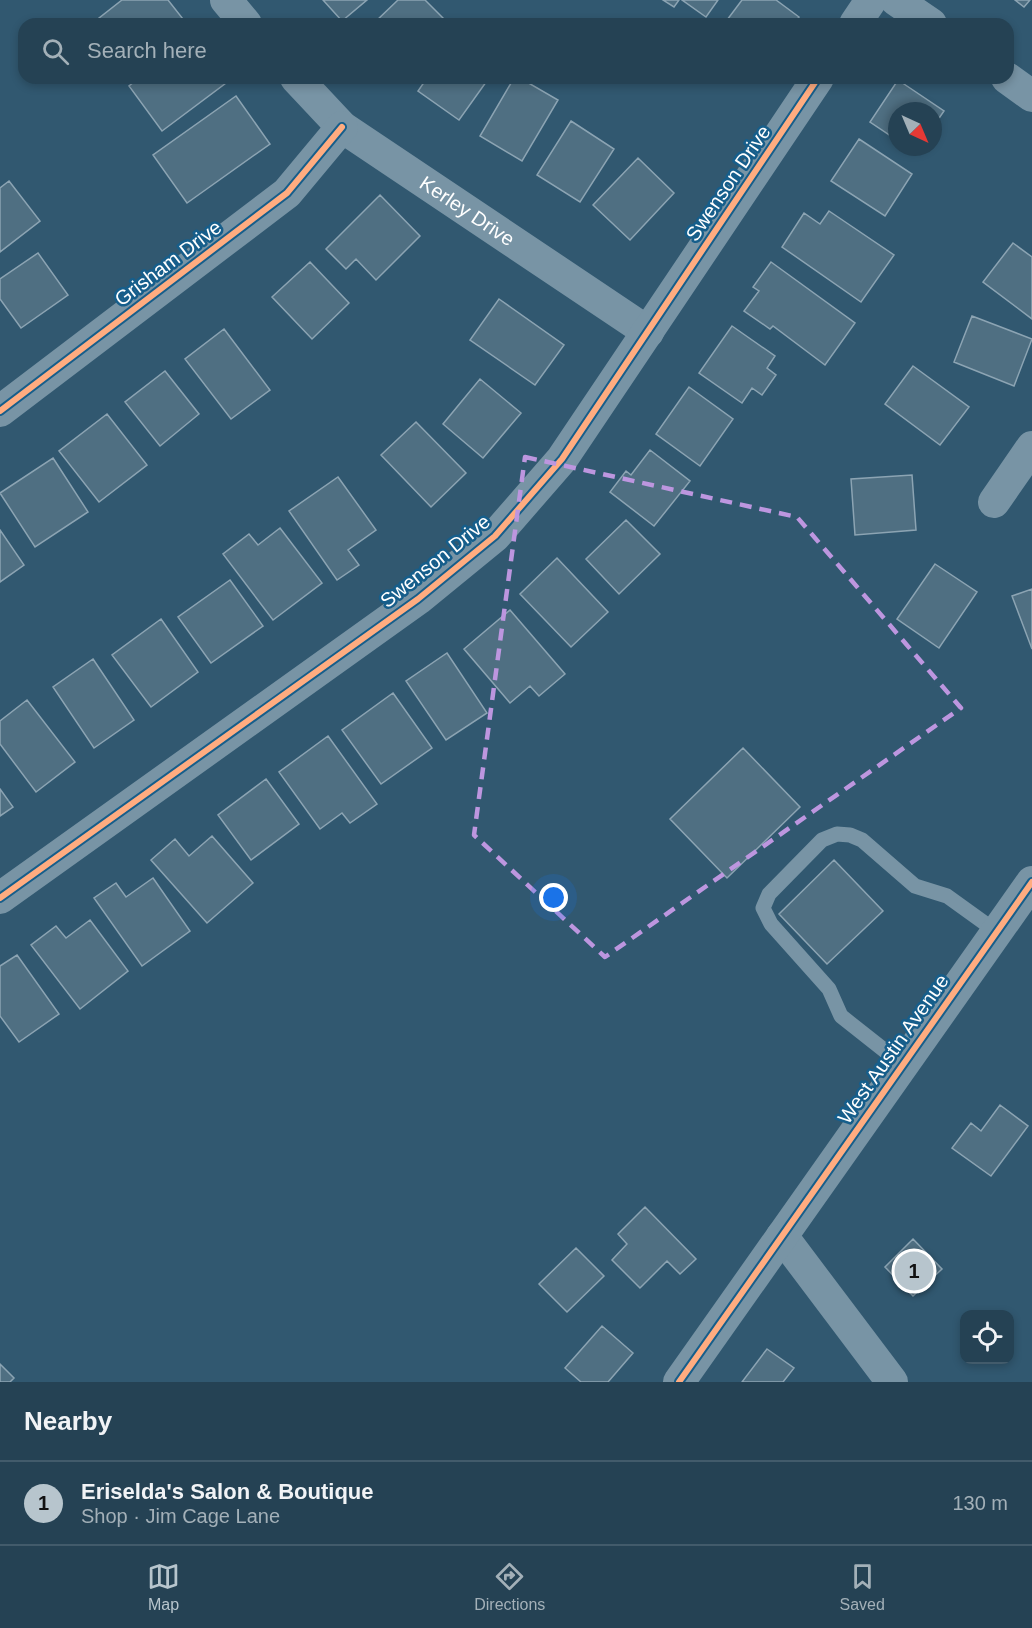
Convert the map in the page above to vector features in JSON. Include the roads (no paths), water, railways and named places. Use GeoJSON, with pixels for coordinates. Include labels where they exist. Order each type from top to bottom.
{"type":"FeatureCollection","features":[{"type":"Feature","properties":{"kind":"street"},"geometry":{"type":"LineString","coordinates":[[226,0],[241,18]]}},
{"type":"Feature","properties":{"kind":"street"},"geometry":{"type":"LineString","coordinates":[[859,18],[871,0]]}},
{"type":"Feature","properties":{"kind":"street"},"geometry":{"type":"LineString","coordinates":[[897,0],[922,18]]}},
{"type":"Feature","properties":{"kind":"street"},"geometry":{"type":"LineString","coordinates":[[1014,83],[1032,96]]}},
{"type":"Feature","properties":{"kind":"street","name":"Kerley Drive"},"geometry":{"type":"LineString","coordinates":[[302,84],[342,127],[648,332]]}},
{"type":"Feature","properties":{"kind":"street","name":"Swenson Drive"},"geometry":{"type":"LineString","coordinates":[[0,898],[418,599],[495,536],[562,459],[814,84]]}},
{"type":"Feature","properties":{"kind":"street","name":"Grisham Drive"},"geometry":{"type":"LineString","coordinates":[[0,411],[287,193],[342,127]]}},
{"type":"Feature","properties":{"kind":"street"},"geometry":{"type":"LineString","coordinates":[[994,502],[1032,447]]}},
{"type":"Feature","properties":{"kind":"street","name":"West Austin Avenue"},"geometry":{"type":"LineString","coordinates":[[679,1382],[1032,882]]}},
{"type":"Feature","properties":{"kind":"street"},"geometry":{"type":"LineString","coordinates":[[782,1236],[892,1382]]}},
{"type":"Feature","properties":{"kind":"lane"},"geometry":{"type":"LineString","coordinates":[[903,1065],[841,1016],[829,989],[771,924],[763,908],[769,894],[822,840],[837,834],[850,835],[862,840],[915,886],[947,896],[997,932]]}},
{"type":"Feature","properties":{"kind":"place","name":"Eriselda's Salon & Boutique"},"geometry":{"type":"Point","coordinates":[914,1271]}}]}
